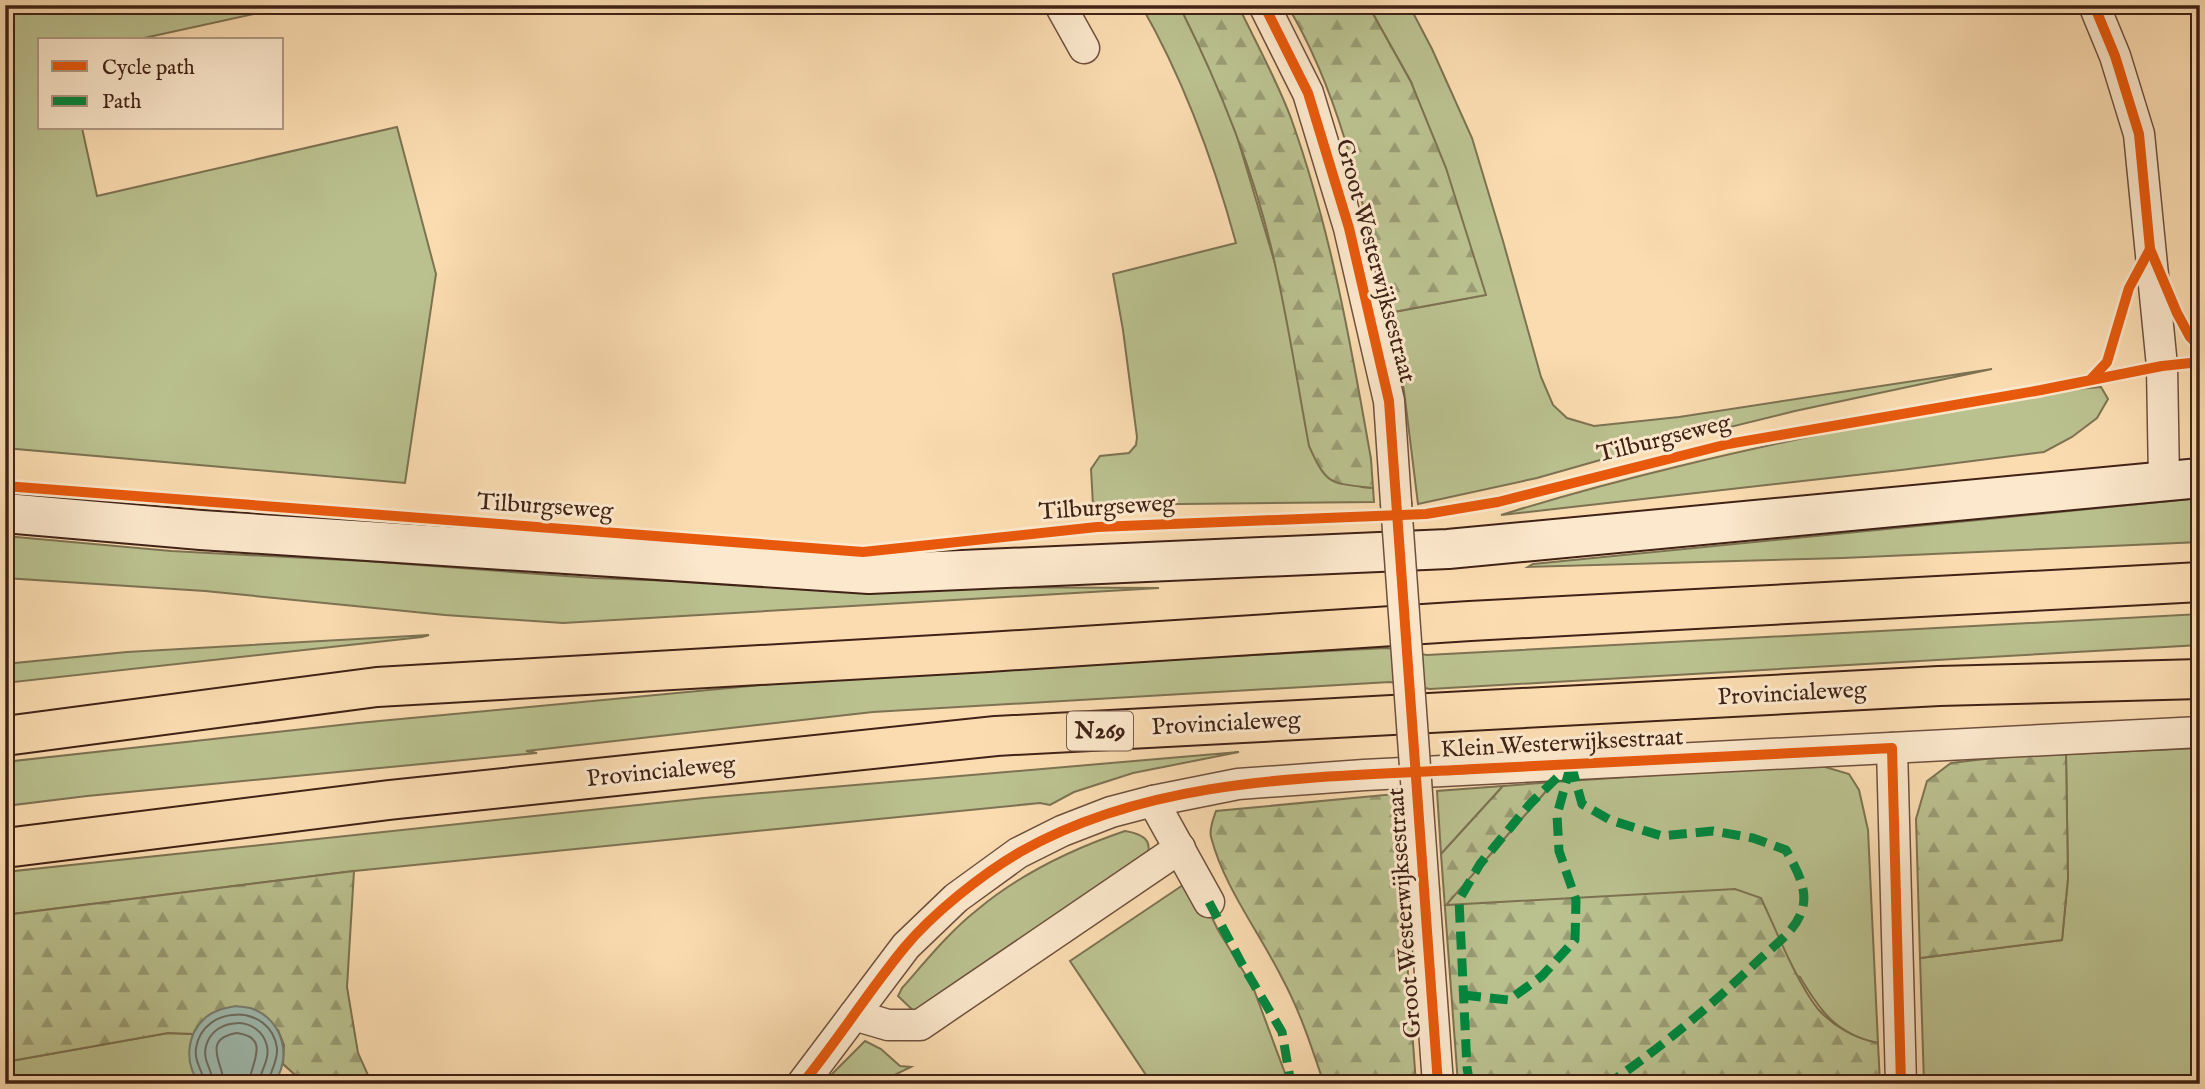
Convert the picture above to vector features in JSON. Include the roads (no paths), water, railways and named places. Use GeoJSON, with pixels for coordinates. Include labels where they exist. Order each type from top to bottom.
{"type":"FeatureCollection","features":[{"type":"Feature","properties":{"kind":"highway"},"geometry":{"type":"LineString","coordinates":[[5,736],[377,687],[1470,621],[2200,583]]}},
{"type":"Feature","properties":{"kind":"highway","name":"Provincialeweg"},"geometry":{"type":"LineString","coordinates":[[5,848],[389,800],[996,737],[1939,686],[2200,679]]}},
{"type":"Feature","properties":{"kind":"street"},"geometry":{"type":"LineString","coordinates":[[1060,5],[1084,48]]}},
{"type":"Feature","properties":{"kind":"street","name":"Groot Westerwijksestraat"},"geometry":{"type":"LineString","coordinates":[[1264,5],[1308,93],[1349,228],[1389,401],[1438,1084]]}},
{"type":"Feature","properties":{"kind":"street"},"geometry":{"type":"LineString","coordinates":[[2094,5],[2115,56],[2139,134],[2162,366],[2182,479]]}},
{"type":"Feature","properties":{"kind":"street","name":"Tilburgseweg"},"geometry":{"type":"LineString","coordinates":[[5,513],[201,530],[869,574],[1448,549],[2182,479]]}},
{"type":"Feature","properties":{"kind":"street","name":"Klein Westerwijksestraat"},"geometry":{"type":"LineString","coordinates":[[802,1084],[906,946],[956,898],[1018,853],[1062,831],[1111,812],[1153,800],[1238,785],[1314,779],[2200,732]]}},
{"type":"Feature","properties":{"kind":"street"},"geometry":{"type":"LineString","coordinates":[[1892,748],[1901,1084]]}},
{"type":"Feature","properties":{"kind":"street"},"geometry":{"type":"LineString","coordinates":[[1153,800],[1209,902]]}},
{"type":"Feature","properties":{"kind":"street"},"geometry":{"type":"LineString","coordinates":[[854,1015],[888,1026],[920,1025],[1180,848]]}},
{"type":"Feature","properties":{"kind":"water"},"geometry":{"type":"Polygon","coordinates":[[[236,1006],[251,1008],[263,1014],[278,1031],[282,1041],[283,1063],[273,1084],[200,1084],[191,1068],[189,1050],[199,1025],[208,1015],[236,1006]]]}}]}
